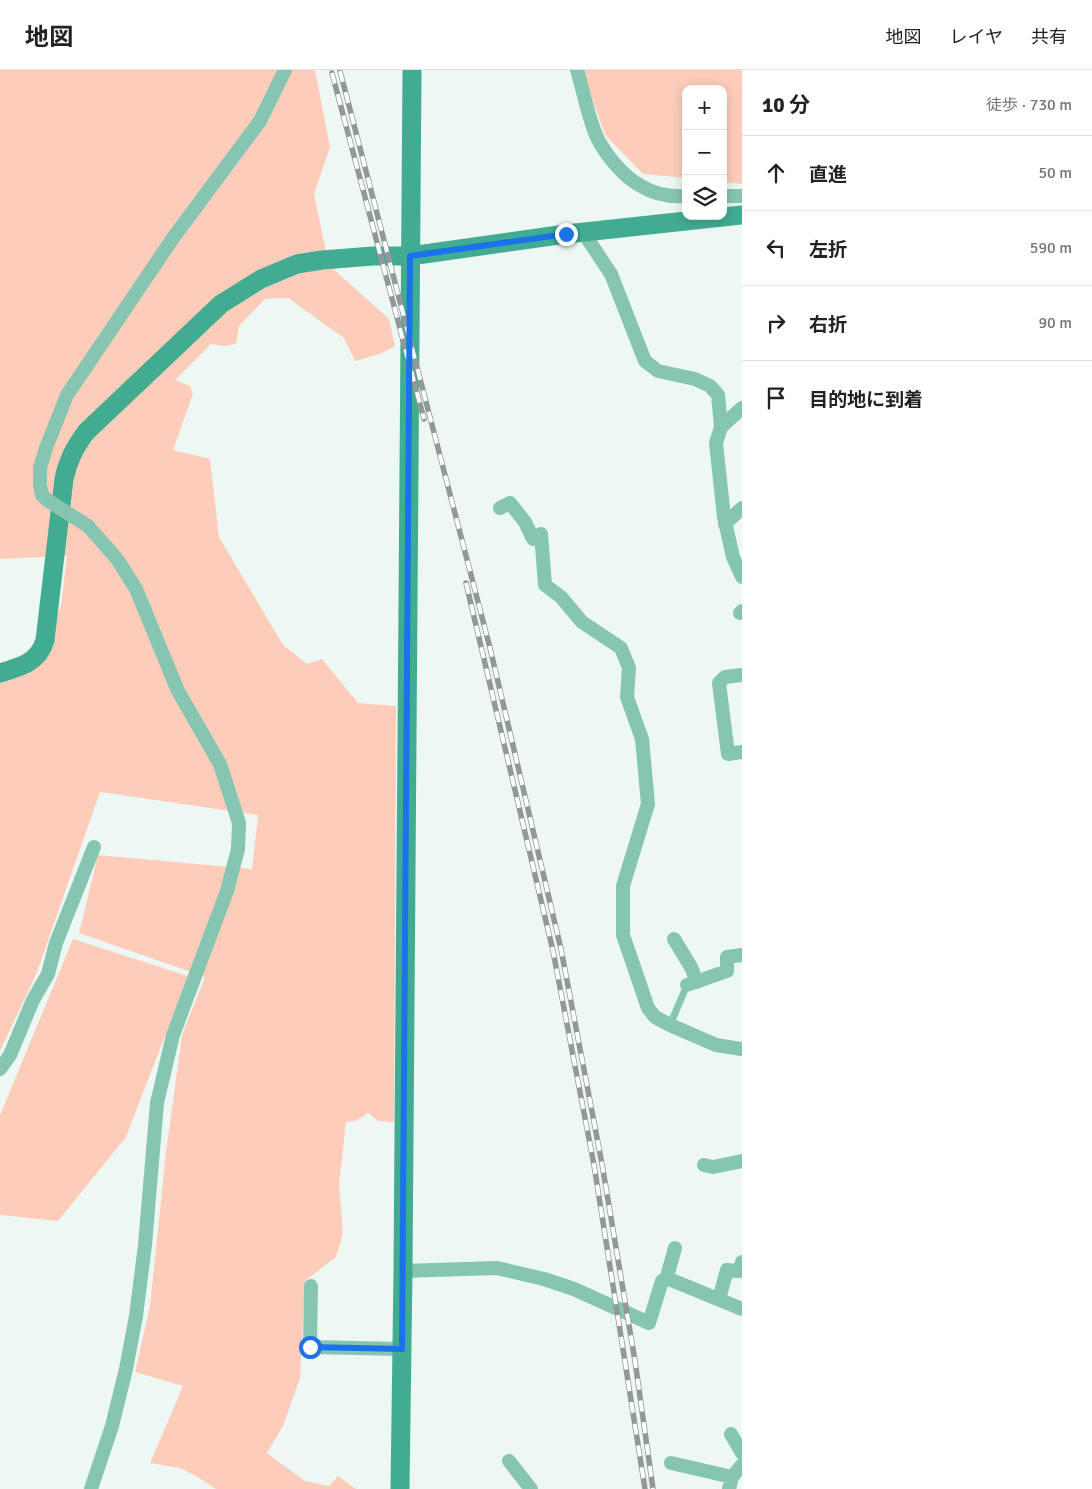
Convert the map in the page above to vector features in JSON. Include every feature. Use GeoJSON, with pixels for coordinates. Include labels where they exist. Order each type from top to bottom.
{"type":"FeatureCollection","features":[{"type":"Feature","properties":{"kind":"street"},"geometry":{"type":"LineString","coordinates":[[91,1489],[112,1426],[126,1369],[134,1325],[146,1245],[157,1103],[173,1035],[227,891],[238,849],[239,823],[220,764],[178,691],[136,589],[117,559],[88,526],[42,495],[40,468],[67,395],[173,238],[260,120],[285,70]]}},
{"type":"Feature","properties":{"kind":"street"},"geometry":{"type":"LineString","coordinates":[[400,1489],[412,70]]}},
{"type":"Feature","properties":{"kind":"street"},"geometry":{"type":"LineString","coordinates":[[577,70],[594,131],[609,157],[622,171],[641,186],[670,197],[682,196]]}},
{"type":"Feature","properties":{"kind":"street"},"geometry":{"type":"LineString","coordinates":[[727,196],[742,196]]}},
{"type":"Feature","properties":{"kind":"street"},"geometry":{"type":"LineString","coordinates":[[0,673],[19,668],[31,662],[38,655],[46,640],[66,465],[72,452],[86,432],[221,304],[261,279],[298,264],[322,260],[373,256],[410,256],[583,232],[742,215]]}},
{"type":"Feature","properties":{"kind":"street"},"geometry":{"type":"LineString","coordinates":[[583,232],[611,274],[645,361],[658,371],[695,379],[710,386],[718,395],[721,427],[716,443],[725,524],[733,557],[742,577]]}},
{"type":"Feature","properties":{"kind":"street"},"geometry":{"type":"LineString","coordinates":[[721,427],[742,408]]}},
{"type":"Feature","properties":{"kind":"street"},"geometry":{"type":"LineString","coordinates":[[500,508],[510,503],[525,522],[533,538],[540,534],[545,585],[561,597],[582,622],[621,648],[629,668],[627,697],[642,739],[648,804],[623,886],[622,936],[648,1008],[655,1017],[670,1025],[716,1044],[742,1049]]}},
{"type":"Feature","properties":{"kind":"street"},"geometry":{"type":"LineString","coordinates":[[725,524],[742,508]]}},
{"type":"Feature","properties":{"kind":"street"},"geometry":{"type":"LineString","coordinates":[[742,675],[725,677],[719,683],[728,754],[742,752]]}},
{"type":"Feature","properties":{"kind":"street"},"geometry":{"type":"LineString","coordinates":[[0,1069],[10,1054],[33,1000],[48,974],[56,943],[94,847]]}},
{"type":"Feature","properties":{"kind":"street"},"geometry":{"type":"LineString","coordinates":[[674,939],[691,967],[692,983],[727,971],[727,957],[742,955]]}},
{"type":"Feature","properties":{"kind":"street"},"geometry":{"type":"LineString","coordinates":[[704,1165],[713,1167],[742,1161]]}},
{"type":"Feature","properties":{"kind":"street"},"geometry":{"type":"LineString","coordinates":[[666,1280],[675,1248]]}},
{"type":"Feature","properties":{"kind":"street"},"geometry":{"type":"LineString","coordinates":[[719,1299],[727,1270],[740,1271],[742,1262]]}},
{"type":"Feature","properties":{"kind":"street"},"geometry":{"type":"LineString","coordinates":[[403,1271],[497,1268],[544,1279],[574,1289],[649,1323],[662,1281],[669,1279],[742,1309]]}},
{"type":"Feature","properties":{"kind":"street"},"geometry":{"type":"LineString","coordinates":[[311,1286],[310,1347],[402,1349]]}},
{"type":"Feature","properties":{"kind":"street"},"geometry":{"type":"LineString","coordinates":[[731,1434],[742,1453]]}},
{"type":"Feature","properties":{"kind":"street"},"geometry":{"type":"LineString","coordinates":[[509,1460],[531,1489]]}},
{"type":"Feature","properties":{"kind":"street"},"geometry":{"type":"LineString","coordinates":[[671,1463],[730,1483],[742,1465]]}},
{"type":"Feature","properties":{"kind":"lane"},"geometry":{"type":"LineString","coordinates":[[670,1025],[692,983]]}},
{"type":"Feature","properties":{"kind":"shaded area"},"geometry":{"type":"Polygon","coordinates":[[[0,70],[315,70],[330,147],[314,194],[329,265],[389,319],[395,346],[380,354],[355,361],[344,338],[288,298],[265,299],[239,326],[236,344],[224,346],[211,344],[175,380],[190,386],[193,394],[173,450],[210,459],[219,537],[283,645],[307,664],[322,659],[358,703],[396,706],[394,1122],[378,1121],[368,1113],[356,1121],[346,1122],[339,1185],[343,1233],[336,1257],[305,1281],[300,1378],[283,1426],[267,1453],[305,1481],[329,1486],[338,1476],[356,1489],[216,1489],[180,1468],[150,1463],[183,1386],[135,1372],[150,1306],[166,1152],[182,1035],[205,977],[79,933],[98,855],[252,869],[258,815],[100,792],[36,975],[0,1051],[0,670],[42,654],[61,605],[67,556],[0,559],[0,70]]]}},
{"type":"Feature","properties":{"kind":"shaded area"},"geometry":{"type":"Polygon","coordinates":[[[582,70],[742,70],[742,184],[727,182],[727,85],[682,85],[682,178],[643,174],[605,135],[582,70]]]}},
{"type":"Feature","properties":{"kind":"shaded area"},"geometry":{"type":"Polygon","coordinates":[[[73,939],[188,976],[126,1137],[58,1221],[0,1215],[0,1115],[73,939]]]}},
{"type":"Feature","properties":{"kind":"railway"},"geometry":{"type":"LineString","coordinates":[[340,71],[490,648],[561,949],[602,1164],[635,1361],[653,1489]]}},
{"type":"Feature","properties":{"kind":"railway"},"geometry":{"type":"LineString","coordinates":[[332,73],[424,419]]}},
{"type":"Feature","properties":{"kind":"railway"},"geometry":{"type":"LineString","coordinates":[[466,583],[553,951],[594,1165],[645,1489]]}},
{"type":"Feature","properties":{"kind":"route"},"geometry":{"type":"LineString","coordinates":[[310,1347],[402,1349],[410,256],[566,234]]}}]}
